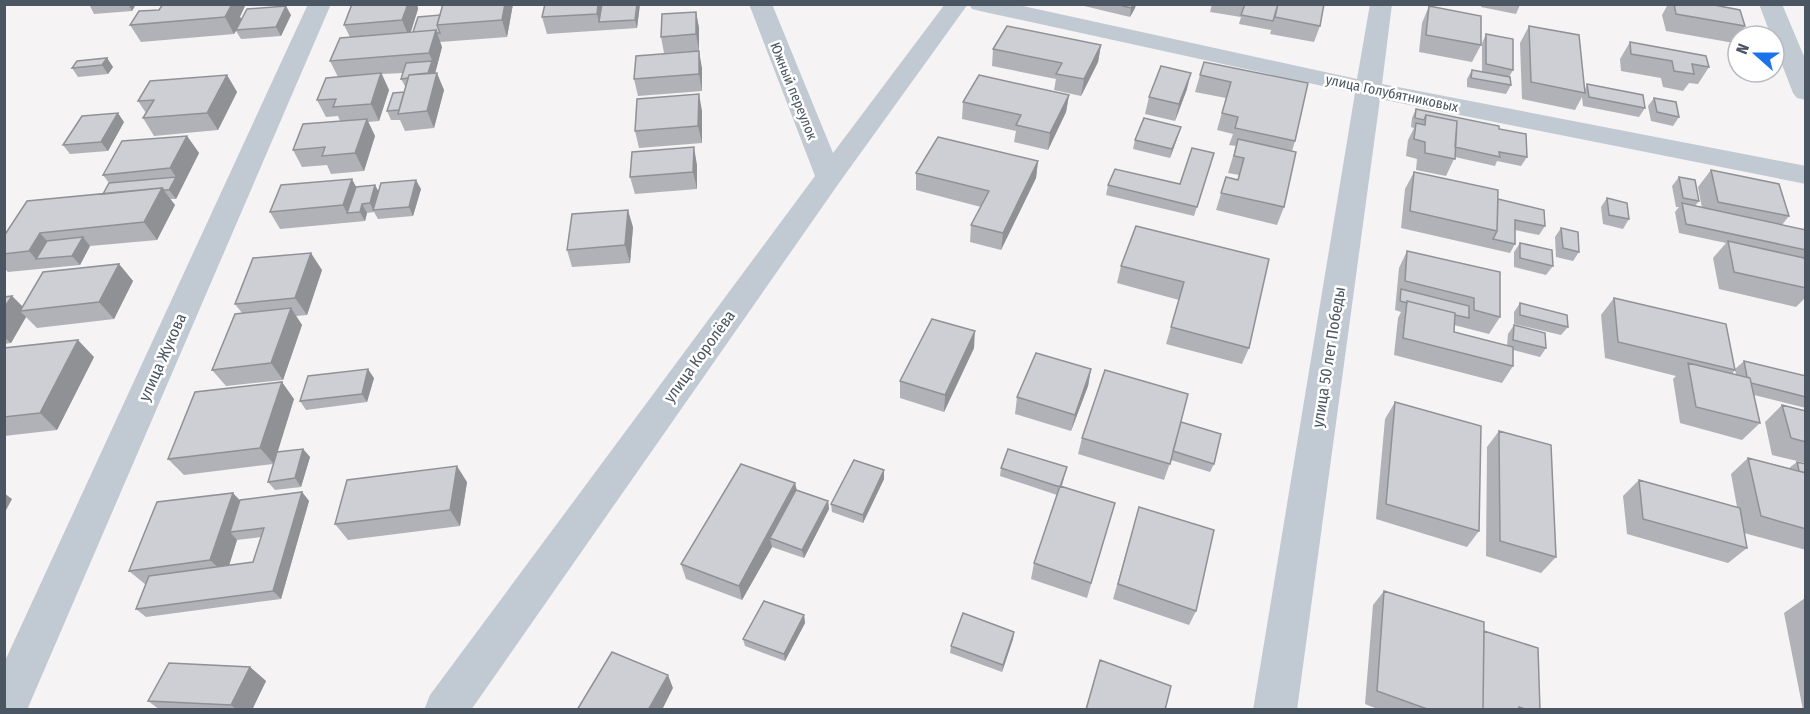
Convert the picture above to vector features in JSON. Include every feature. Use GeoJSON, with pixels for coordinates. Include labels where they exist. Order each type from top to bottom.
{"type":"FeatureCollection","features":[{"type":"Feature","properties":{"kind":"street","name":"улица Жукова"},"geometry":{"type":"LineString","coordinates":[[5,710],[320,4]]}},
{"type":"Feature","properties":{"kind":"street","name":"Южный переулок"},"geometry":{"type":"LineString","coordinates":[[760,4],[829,177]]}},
{"type":"Feature","properties":{"kind":"street","name":"улица Королёва"},"geometry":{"type":"LineString","coordinates":[[445,710],[829,177],[957,4]]}},
{"type":"Feature","properties":{"kind":"street","name":"улица Голубятниковых"},"geometry":{"type":"LineString","coordinates":[[980,4],[1369,89],[1806,176]]}},
{"type":"Feature","properties":{"kind":"street","name":"улица 50 лет Победы"},"geometry":{"type":"LineString","coordinates":[[1275,710],[1381,4]]}},
{"type":"Feature","properties":{"kind":"street"},"geometry":{"type":"LineString","coordinates":[[1770,4],[1806,93]]}},
{"type":"Feature","properties":{"kind":"building"},"geometry":{"type":"Polygon","coordinates":[[[163,4],[232,4],[225,17],[130,25],[139,11],[159,10],[163,4]]]}},
{"type":"Feature","properties":{"kind":"building"},"geometry":{"type":"Polygon","coordinates":[[[352,4],[408,4],[402,20],[344,25],[352,4]]]}},
{"type":"Feature","properties":{"kind":"building"},"geometry":{"type":"Polygon","coordinates":[[[443,4],[505,4],[502,20],[437,25],[443,4]]]}},
{"type":"Feature","properties":{"kind":"building"},"geometry":{"type":"Polygon","coordinates":[[[545,4],[598,4],[597,14],[542,17],[545,4]]]}},
{"type":"Feature","properties":{"kind":"building"},"geometry":{"type":"Polygon","coordinates":[[[602,4],[637,4],[635,20],[599,22],[602,4]]]}},
{"type":"Feature","properties":{"kind":"building"},"geometry":{"type":"Polygon","coordinates":[[[1115,4],[1134,4],[1131,8],[1115,4]]]}},
{"type":"Feature","properties":{"kind":"building"},"geometry":{"type":"Polygon","coordinates":[[[1245,4],[1278,4],[1273,21],[1241,15],[1245,4]]]}},
{"type":"Feature","properties":{"kind":"building"},"geometry":{"type":"Polygon","coordinates":[[[1278,4],[1324,4],[1320,26],[1275,17],[1278,4]]]}},
{"type":"Feature","properties":{"kind":"building"},"geometry":{"type":"Polygon","coordinates":[[[1674,4],[1709,4],[1740,10],[1744,24],[1734,24],[1676,14],[1674,4]]]}},
{"type":"Feature","properties":{"kind":"building"},"geometry":{"type":"Polygon","coordinates":[[[286,6],[276,27],[236,30],[247,9],[286,6]]]}},
{"type":"Feature","properties":{"kind":"building"},"geometry":{"type":"Polygon","coordinates":[[[1429,6],[1481,16],[1481,45],[1426,35],[1429,6]]]}},
{"type":"Feature","properties":{"kind":"building"},"geometry":{"type":"Polygon","coordinates":[[[696,12],[696,34],[661,37],[662,14],[696,12]]]}},
{"type":"Feature","properties":{"kind":"building"},"geometry":{"type":"Polygon","coordinates":[[[440,15],[437,25],[440,33],[436,30],[413,32],[418,17],[440,15]]]}},
{"type":"Feature","properties":{"kind":"building"},"geometry":{"type":"Polygon","coordinates":[[[1007,26],[1101,45],[1084,79],[1056,74],[1062,63],[993,49],[1007,26]]]}},
{"type":"Feature","properties":{"kind":"building"},"geometry":{"type":"Polygon","coordinates":[[[1529,26],[1579,35],[1585,93],[1531,82],[1529,26]]]}},
{"type":"Feature","properties":{"kind":"building"},"geometry":{"type":"Polygon","coordinates":[[[436,30],[429,53],[330,61],[340,38],[436,30]]]}},
{"type":"Feature","properties":{"kind":"building"},"geometry":{"type":"Polygon","coordinates":[[[1486,34],[1513,39],[1513,70],[1486,64],[1486,34]]]}},
{"type":"Feature","properties":{"kind":"building"},"geometry":{"type":"Polygon","coordinates":[[[1630,42],[1706,56],[1709,67],[1692,64],[1694,74],[1674,71],[1672,61],[1631,54],[1630,42]]]}},
{"type":"Feature","properties":{"kind":"building"},"geometry":{"type":"Polygon","coordinates":[[[699,51],[699,74],[634,79],[636,56],[699,51]]]}},
{"type":"Feature","properties":{"kind":"building"},"geometry":{"type":"Polygon","coordinates":[[[107,58],[102,65],[72,68],[77,61],[107,58]]]}},
{"type":"Feature","properties":{"kind":"building"},"geometry":{"type":"Polygon","coordinates":[[[432,61],[428,73],[409,75],[408,78],[401,79],[406,63],[432,61]]]}},
{"type":"Feature","properties":{"kind":"building"},"geometry":{"type":"Polygon","coordinates":[[[1204,62],[1308,83],[1295,141],[1235,128],[1238,117],[1222,113],[1231,82],[1200,75],[1204,62]]]}},
{"type":"Feature","properties":{"kind":"building"},"geometry":{"type":"Polygon","coordinates":[[[1161,66],[1191,73],[1179,104],[1149,97],[1161,66]]]}},
{"type":"Feature","properties":{"kind":"building"},"geometry":{"type":"Polygon","coordinates":[[[1472,70],[1510,77],[1511,85],[1471,78],[1472,70]]]}},
{"type":"Feature","properties":{"kind":"building"},"geometry":{"type":"Polygon","coordinates":[[[381,73],[371,104],[333,107],[336,99],[317,100],[326,78],[381,73]]]}},
{"type":"Feature","properties":{"kind":"building"},"geometry":{"type":"Polygon","coordinates":[[[437,73],[427,111],[398,114],[409,75],[437,73]]]}},
{"type":"Feature","properties":{"kind":"building"},"geometry":{"type":"Polygon","coordinates":[[[227,75],[207,113],[143,118],[154,100],[138,101],[150,81],[227,75]]]}},
{"type":"Feature","properties":{"kind":"building"},"geometry":{"type":"Polygon","coordinates":[[[979,75],[1069,95],[1050,133],[1016,125],[1021,115],[963,102],[979,75]]]}},
{"type":"Feature","properties":{"kind":"building"},"geometry":{"type":"Polygon","coordinates":[[[1587,84],[1643,95],[1645,108],[1589,97],[1587,84]]]}},
{"type":"Feature","properties":{"kind":"building"},"geometry":{"type":"Polygon","coordinates":[[[404,92],[399,110],[387,111],[393,93],[404,92]]]}},
{"type":"Feature","properties":{"kind":"building"},"geometry":{"type":"Polygon","coordinates":[[[699,94],[698,126],[635,131],[637,99],[699,94]]]}},
{"type":"Feature","properties":{"kind":"building"},"geometry":{"type":"Polygon","coordinates":[[[1654,98],[1676,102],[1679,117],[1657,112],[1654,98]]]}},
{"type":"Feature","properties":{"kind":"building"},"geometry":{"type":"Polygon","coordinates":[[[1416,109],[1499,126],[1499,129],[1526,134],[1527,157],[1499,152],[1500,157],[1455,147],[1457,121],[1426,115],[1424,120],[1415,118],[1416,109]]]}},
{"type":"Feature","properties":{"kind":"building"},"geometry":{"type":"Polygon","coordinates":[[[118,113],[101,142],[63,145],[82,116],[118,113]]]}},
{"type":"Feature","properties":{"kind":"building"},"geometry":{"type":"Polygon","coordinates":[[[1426,115],[1457,121],[1455,159],[1425,153],[1425,142],[1414,139],[1416,123],[1425,125],[1426,115]]]}},
{"type":"Feature","properties":{"kind":"building"},"geometry":{"type":"Polygon","coordinates":[[[1144,118],[1181,127],[1172,149],[1135,140],[1144,118]]]}},
{"type":"Feature","properties":{"kind":"building"},"geometry":{"type":"Polygon","coordinates":[[[367,119],[355,153],[322,156],[325,147],[293,150],[303,124],[367,119]]]}},
{"type":"Feature","properties":{"kind":"building"},"geometry":{"type":"Polygon","coordinates":[[[187,136],[170,168],[103,175],[122,141],[187,136]]]}},
{"type":"Feature","properties":{"kind":"building"},"geometry":{"type":"Polygon","coordinates":[[[938,137],[1038,161],[1003,233],[971,225],[989,191],[916,173],[938,137]]]}},
{"type":"Feature","properties":{"kind":"building"},"geometry":{"type":"Polygon","coordinates":[[[1238,139],[1296,152],[1284,207],[1221,193],[1226,177],[1238,180],[1244,158],[1234,156],[1238,139]]]}},
{"type":"Feature","properties":{"kind":"building"},"geometry":{"type":"Polygon","coordinates":[[[694,147],[693,172],[630,177],[632,152],[694,147]]]}},
{"type":"Feature","properties":{"kind":"building"},"geometry":{"type":"Polygon","coordinates":[[[1192,148],[1214,153],[1197,207],[1108,185],[1115,169],[1180,184],[1192,148]]]}},
{"type":"Feature","properties":{"kind":"building"},"geometry":{"type":"Polygon","coordinates":[[[1711,170],[1779,184],[1789,216],[1718,202],[1711,170]]]}},
{"type":"Feature","properties":{"kind":"building"},"geometry":{"type":"Polygon","coordinates":[[[1414,172],[1498,190],[1497,231],[1410,211],[1414,172]]]}},
{"type":"Feature","properties":{"kind":"building"},"geometry":{"type":"Polygon","coordinates":[[[176,177],[169,190],[162,188],[103,194],[109,183],[176,177]]]}},
{"type":"Feature","properties":{"kind":"building"},"geometry":{"type":"Polygon","coordinates":[[[1679,177],[1695,180],[1699,201],[1683,198],[1679,177]]]}},
{"type":"Feature","properties":{"kind":"building"},"geometry":{"type":"Polygon","coordinates":[[[352,179],[343,205],[270,212],[281,185],[352,179]]]}},
{"type":"Feature","properties":{"kind":"building"},"geometry":{"type":"Polygon","coordinates":[[[416,180],[409,207],[373,210],[381,183],[416,180]]]}},
{"type":"Feature","properties":{"kind":"building"},"geometry":{"type":"Polygon","coordinates":[[[375,185],[370,203],[362,204],[360,212],[347,213],[356,187],[375,185]]]}},
{"type":"Feature","properties":{"kind":"building"},"geometry":{"type":"Polygon","coordinates":[[[162,188],[144,222],[40,233],[29,251],[4,254],[4,236],[27,201],[162,188]]]}},
{"type":"Feature","properties":{"kind":"building"},"geometry":{"type":"Polygon","coordinates":[[[1607,198],[1627,203],[1629,219],[1609,215],[1607,198]]]}},
{"type":"Feature","properties":{"kind":"building"},"geometry":{"type":"Polygon","coordinates":[[[1498,199],[1544,210],[1545,226],[1515,220],[1515,244],[1493,239],[1497,231],[1498,199]]]}},
{"type":"Feature","properties":{"kind":"building"},"geometry":{"type":"Polygon","coordinates":[[[1682,203],[1806,230],[1806,250],[1686,224],[1682,203]]]}},
{"type":"Feature","properties":{"kind":"building"},"geometry":{"type":"Polygon","coordinates":[[[628,210],[625,245],[567,250],[572,214],[628,210]]]}},
{"type":"Feature","properties":{"kind":"building"},"geometry":{"type":"Polygon","coordinates":[[[1136,226],[1269,259],[1249,348],[1171,327],[1184,282],[1121,266],[1136,226]]]}},
{"type":"Feature","properties":{"kind":"building"},"geometry":{"type":"Polygon","coordinates":[[[1561,228],[1578,232],[1579,252],[1563,248],[1561,228]]]}},
{"type":"Feature","properties":{"kind":"building"},"geometry":{"type":"Polygon","coordinates":[[[83,237],[72,256],[36,259],[47,241],[83,237]]]}},
{"type":"Feature","properties":{"kind":"building"},"geometry":{"type":"Polygon","coordinates":[[[1728,241],[1804,258],[1806,288],[1734,272],[1728,241]]]}},
{"type":"Feature","properties":{"kind":"building"},"geometry":{"type":"Polygon","coordinates":[[[1520,243],[1552,250],[1553,266],[1520,258],[1520,243]]]}},
{"type":"Feature","properties":{"kind":"building"},"geometry":{"type":"Polygon","coordinates":[[[1407,251],[1500,272],[1500,317],[1474,310],[1474,298],[1405,281],[1407,251]]]}},
{"type":"Feature","properties":{"kind":"building"},"geometry":{"type":"Polygon","coordinates":[[[311,253],[295,298],[235,304],[253,258],[311,253]]]}},
{"type":"Feature","properties":{"kind":"building"},"geometry":{"type":"Polygon","coordinates":[[[119,264],[99,302],[20,311],[43,272],[119,264]]]}},
{"type":"Feature","properties":{"kind":"building"},"geometry":{"type":"Polygon","coordinates":[[[1401,289],[1469,306],[1469,318],[1400,301],[1401,289]]]}},
{"type":"Feature","properties":{"kind":"building"},"geometry":{"type":"Polygon","coordinates":[[[12,296],[4,308],[4,297],[12,296]]]}},
{"type":"Feature","properties":{"kind":"building"},"geometry":{"type":"Polygon","coordinates":[[[1614,298],[1726,324],[1735,370],[1618,342],[1614,298]]]}},
{"type":"Feature","properties":{"kind":"building"},"geometry":{"type":"Polygon","coordinates":[[[1407,301],[1455,313],[1454,332],[1513,347],[1513,366],[1403,338],[1407,301]]]}},
{"type":"Feature","properties":{"kind":"building"},"geometry":{"type":"Polygon","coordinates":[[[1520,303],[1567,315],[1568,327],[1520,315],[1520,303]]]}},
{"type":"Feature","properties":{"kind":"building"},"geometry":{"type":"Polygon","coordinates":[[[291,308],[271,363],[212,370],[235,314],[291,308]]]}},
{"type":"Feature","properties":{"kind":"building"},"geometry":{"type":"Polygon","coordinates":[[[932,319],[975,331],[945,395],[900,381],[932,319]]]}},
{"type":"Feature","properties":{"kind":"building"},"geometry":{"type":"Polygon","coordinates":[[[1514,325],[1545,333],[1546,348],[1513,340],[1514,325]]]}},
{"type":"Feature","properties":{"kind":"building"},"geometry":{"type":"Polygon","coordinates":[[[78,340],[40,413],[4,417],[4,348],[78,340]]]}},
{"type":"Feature","properties":{"kind":"building"},"geometry":{"type":"Polygon","coordinates":[[[1036,353],[1091,369],[1075,415],[1017,397],[1036,353]]]}},
{"type":"Feature","properties":{"kind":"building"},"geometry":{"type":"Polygon","coordinates":[[[1744,361],[1806,376],[1806,397],[1751,383],[1750,378],[1747,377],[1744,361]]]}},
{"type":"Feature","properties":{"kind":"building"},"geometry":{"type":"Polygon","coordinates":[[[1688,363],[1750,378],[1760,423],[1696,407],[1688,363]]]}},
{"type":"Feature","properties":{"kind":"building"},"geometry":{"type":"Polygon","coordinates":[[[368,369],[362,394],[300,401],[308,376],[368,369]]]}},
{"type":"Feature","properties":{"kind":"building"},"geometry":{"type":"Polygon","coordinates":[[[1105,370],[1188,394],[1170,464],[1082,438],[1105,370]]]}},
{"type":"Feature","properties":{"kind":"building"},"geometry":{"type":"Polygon","coordinates":[[[282,382],[260,448],[168,459],[195,392],[282,382]]]}},
{"type":"Feature","properties":{"kind":"building"},"geometry":{"type":"Polygon","coordinates":[[[1395,402],[1481,426],[1479,531],[1386,504],[1395,402]]]}},
{"type":"Feature","properties":{"kind":"building"},"geometry":{"type":"Polygon","coordinates":[[[1782,405],[1806,411],[1806,442],[1791,438],[1782,405]]]}},
{"type":"Feature","properties":{"kind":"building"},"geometry":{"type":"Polygon","coordinates":[[[1181,422],[1221,434],[1214,464],[1173,451],[1181,422]]]}},
{"type":"Feature","properties":{"kind":"building"},"geometry":{"type":"Polygon","coordinates":[[[1499,431],[1551,445],[1556,557],[1500,541],[1499,431]]]}},
{"type":"Feature","properties":{"kind":"building"},"geometry":{"type":"Polygon","coordinates":[[[303,449],[295,478],[268,482],[277,452],[303,449]]]}},
{"type":"Feature","properties":{"kind":"building"},"geometry":{"type":"Polygon","coordinates":[[[1008,449],[1067,467],[1060,487],[1001,468],[1008,449]]]}},
{"type":"Feature","properties":{"kind":"building"},"geometry":{"type":"Polygon","coordinates":[[[1748,458],[1806,473],[1806,529],[1761,516],[1748,458]]]}},
{"type":"Feature","properties":{"kind":"building"},"geometry":{"type":"Polygon","coordinates":[[[854,460],[884,470],[863,515],[831,504],[854,460]]]}},
{"type":"Feature","properties":{"kind":"building"},"geometry":{"type":"Polygon","coordinates":[[[1797,462],[1806,464],[1806,473],[1799,471],[1797,462]]]}},
{"type":"Feature","properties":{"kind":"building"},"geometry":{"type":"Polygon","coordinates":[[[741,464],[795,483],[739,586],[681,564],[741,464]]]}},
{"type":"Feature","properties":{"kind":"building"},"geometry":{"type":"Polygon","coordinates":[[[457,466],[450,510],[335,524],[347,480],[457,466]]]}},
{"type":"Feature","properties":{"kind":"building"},"geometry":{"type":"Polygon","coordinates":[[[1639,480],[1740,508],[1747,548],[1643,519],[1639,480]]]}},
{"type":"Feature","properties":{"kind":"building"},"geometry":{"type":"Polygon","coordinates":[[[1060,486],[1115,503],[1091,583],[1034,563],[1060,486]]]}},
{"type":"Feature","properties":{"kind":"building"},"geometry":{"type":"Polygon","coordinates":[[[796,490],[828,501],[802,550],[770,538],[796,490]]]}},
{"type":"Feature","properties":{"kind":"building"},"geometry":{"type":"Polygon","coordinates":[[[302,492],[273,591],[136,609],[149,576],[253,562],[264,528],[230,532],[240,500],[302,492]]]}},
{"type":"Feature","properties":{"kind":"building"},"geometry":{"type":"Polygon","coordinates":[[[233,493],[210,560],[129,571],[157,502],[233,493]]]}},
{"type":"Feature","properties":{"kind":"building"},"geometry":{"type":"Polygon","coordinates":[[[1139,507],[1214,530],[1196,611],[1118,584],[1139,507]]]}},
{"type":"Feature","properties":{"kind":"building"},"geometry":{"type":"Polygon","coordinates":[[[1384,591],[1484,622],[1483,710],[1430,710],[1377,691],[1384,591]]]}},
{"type":"Feature","properties":{"kind":"building"},"geometry":{"type":"Polygon","coordinates":[[[764,601],[804,615],[784,654],[743,639],[764,601]]]}},
{"type":"Feature","properties":{"kind":"building"},"geometry":{"type":"Polygon","coordinates":[[[963,613],[1014,632],[1003,665],[951,646],[963,613]]]}},
{"type":"Feature","properties":{"kind":"building"},"geometry":{"type":"Polygon","coordinates":[[[1484,631],[1538,648],[1540,710],[1519,707],[1519,710],[1483,710],[1484,631]]]}},
{"type":"Feature","properties":{"kind":"building"},"geometry":{"type":"Polygon","coordinates":[[[612,652],[668,675],[648,710],[577,710],[612,652]]]}},
{"type":"Feature","properties":{"kind":"building"},"geometry":{"type":"Polygon","coordinates":[[[1100,660],[1171,686],[1165,710],[1086,710],[1100,660]]]}},
{"type":"Feature","properties":{"kind":"building"},"geometry":{"type":"Polygon","coordinates":[[[169,663],[250,667],[231,705],[148,701],[169,663]]]}}]}
